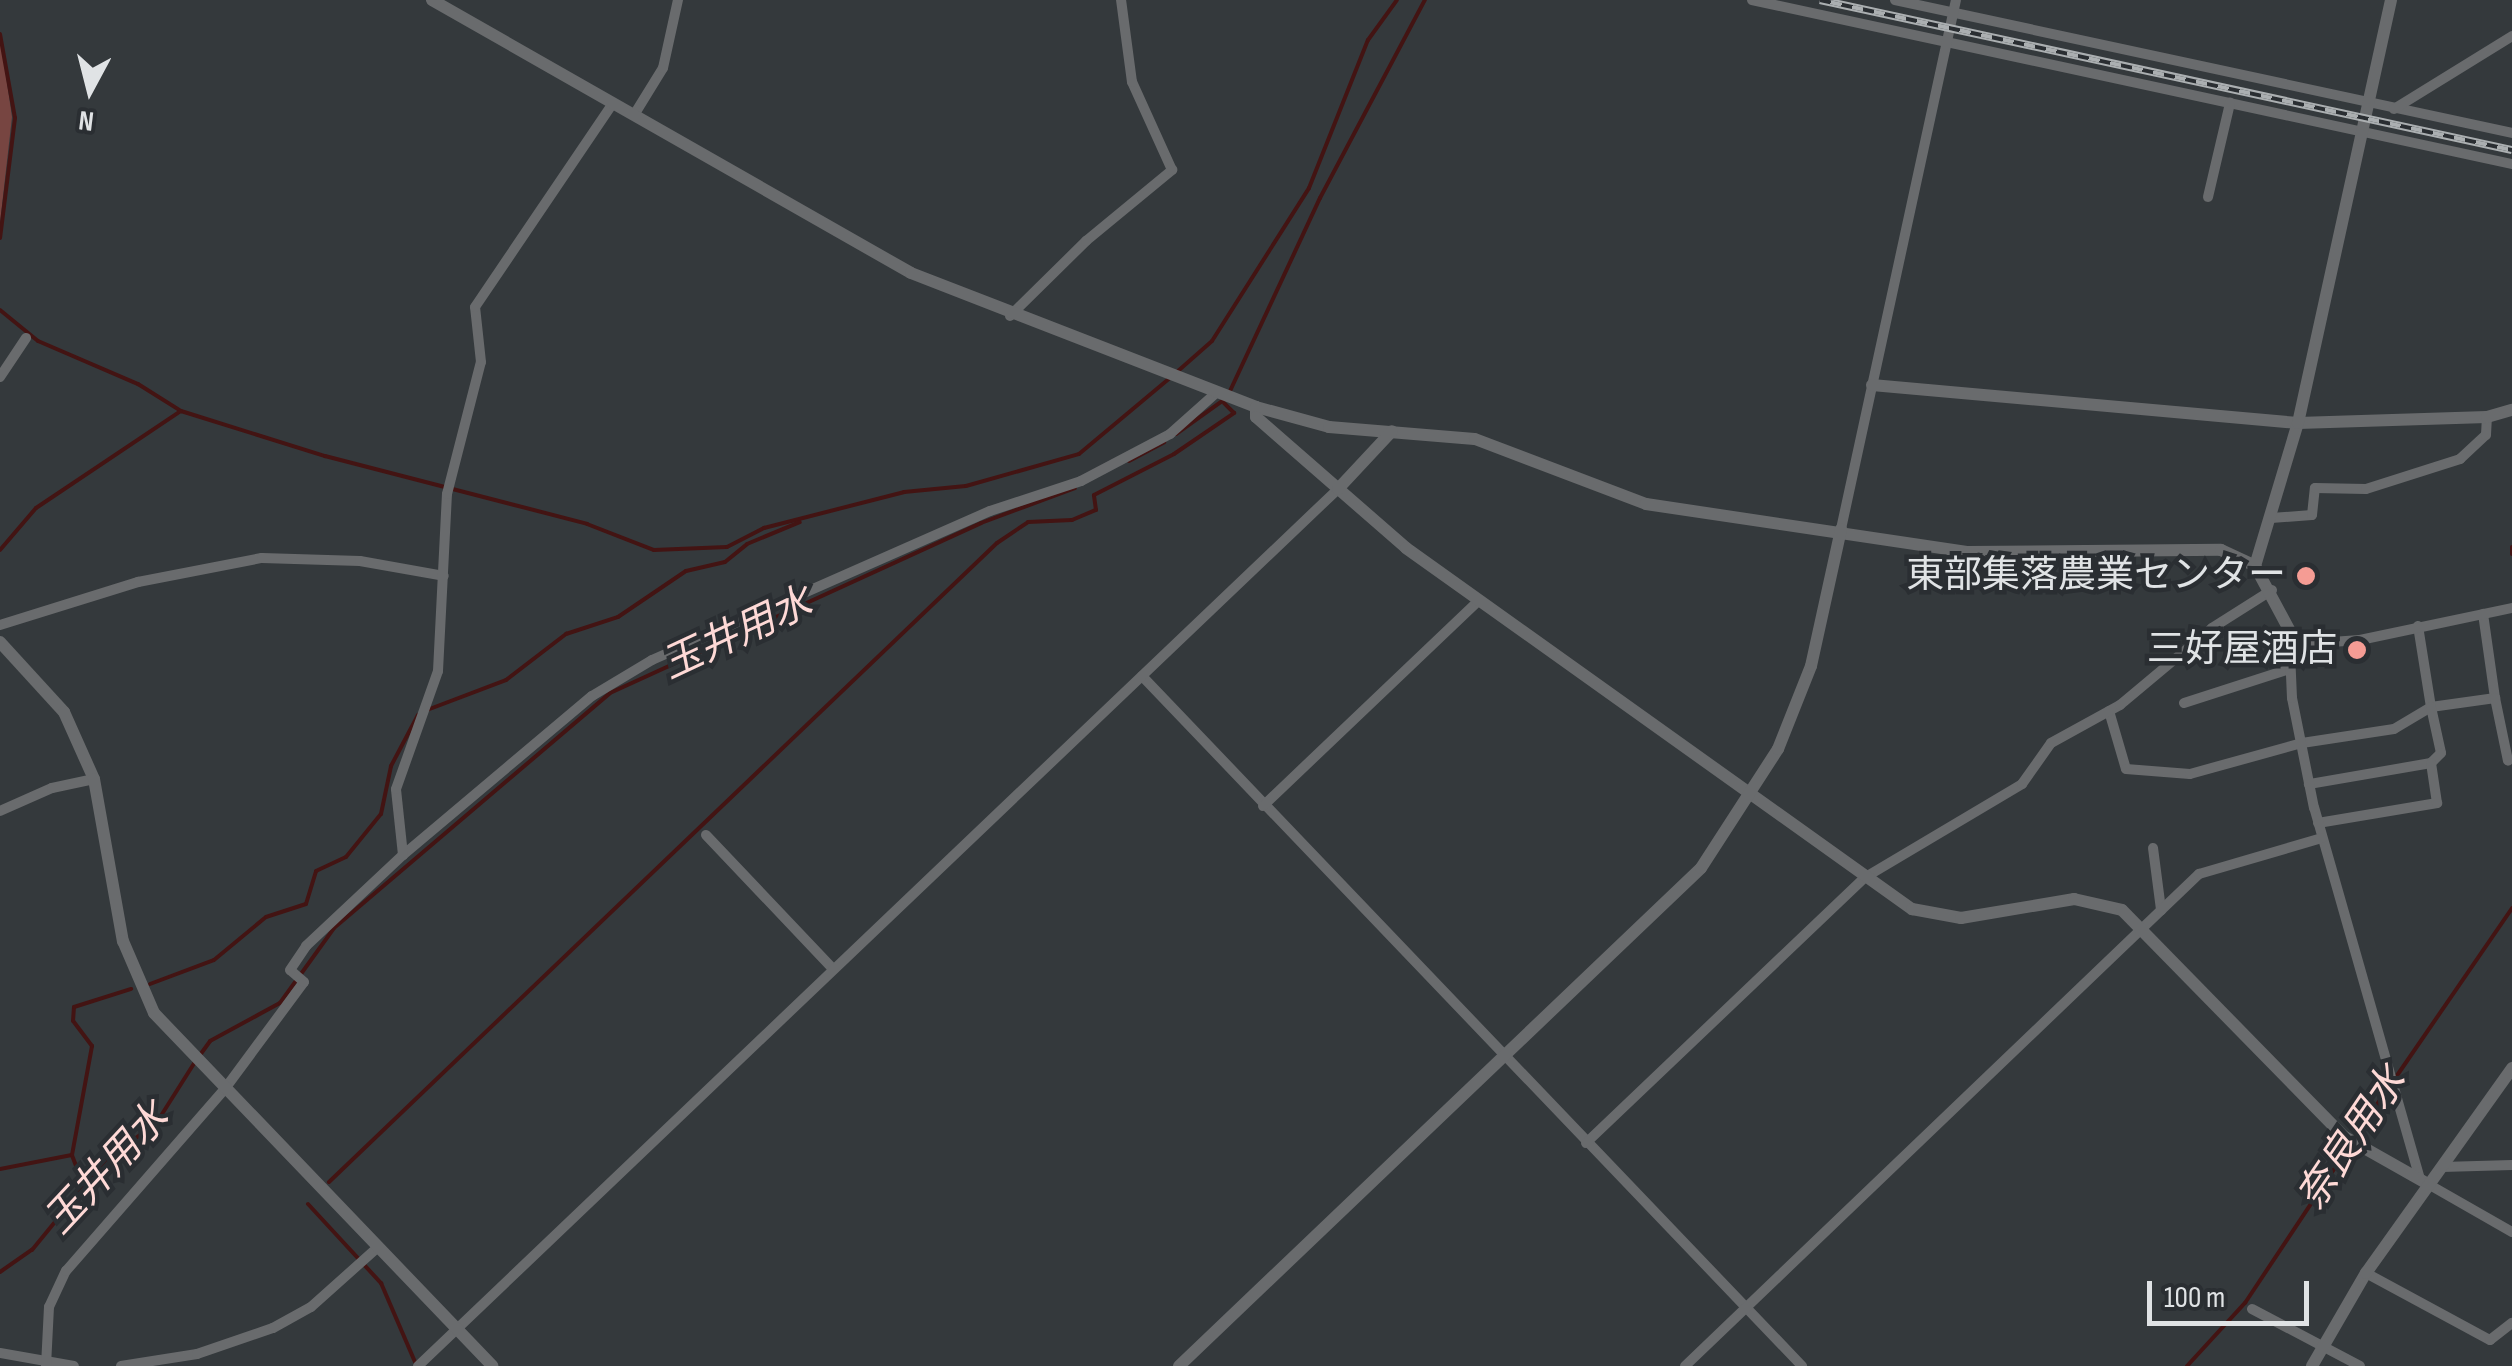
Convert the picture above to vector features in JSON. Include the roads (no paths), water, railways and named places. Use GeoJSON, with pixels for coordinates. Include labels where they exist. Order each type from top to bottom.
{"type":"FeatureCollection","features":[{"type":"Feature","properties":{"kind":"street"},"geometry":{"type":"LineString","coordinates":[[432,0],[912,273],[1010,316],[1256,407],[1329,427],[1392,431],[1505,448],[1646,504],[1841,528],[1968,552],[2221,550],[2255,566],[2273,590],[2293,637],[2290,669],[2318,823],[2424,1182]]}},
{"type":"Feature","properties":{"kind":"street"},"geometry":{"type":"LineString","coordinates":[[634,115],[663,68],[678,0]]}},
{"type":"Feature","properties":{"kind":"street"},"geometry":{"type":"LineString","coordinates":[[1010,316],[1086,241],[1172,170],[1132,82],[1121,0]]}},
{"type":"Feature","properties":{"kind":"street"},"geometry":{"type":"LineString","coordinates":[[1752,0],[2512,164]]}},
{"type":"Feature","properties":{"kind":"street"},"geometry":{"type":"LineString","coordinates":[[1894,0],[1954,6],[2512,134]]}},
{"type":"Feature","properties":{"kind":"street"},"geometry":{"type":"LineString","coordinates":[[2255,566],[2298,423],[2391,0]]}},
{"type":"Feature","properties":{"kind":"street"},"geometry":{"type":"LineString","coordinates":[[1179,1366],[1701,868],[1752,797],[1811,666],[1954,6]]}},
{"type":"Feature","properties":{"kind":"street"},"geometry":{"type":"LineString","coordinates":[[2394,110],[2512,36]]}},
{"type":"Feature","properties":{"kind":"street"},"geometry":{"type":"LineString","coordinates":[[403,855],[396,790],[402,758],[427,707],[438,671],[447,494],[481,362],[475,307],[613,103]]}},
{"type":"Feature","properties":{"kind":"street"},"geometry":{"type":"LineString","coordinates":[[2208,197],[2230,103]]}},
{"type":"Feature","properties":{"kind":"street"},"geometry":{"type":"LineString","coordinates":[[0,376],[26,338]]}},
{"type":"Feature","properties":{"kind":"street"},"geometry":{"type":"LineString","coordinates":[[1872,385],[2298,423],[2487,417],[2512,410]]}},
{"type":"Feature","properties":{"kind":"street"},"geometry":{"type":"LineString","coordinates":[[46,1365],[55,1286],[224,1090],[303,981],[292,972],[349,899],[592,696],[652,660],[990,511],[1081,481],[1170,434],[1218,394]]}},
{"type":"Feature","properties":{"kind":"street"},"geometry":{"type":"LineString","coordinates":[[1256,407],[1256,417],[1476,602],[1864,878],[1928,915],[1961,918],[2074,898],[2122,910],[2144,927],[2350,1141],[2512,1232]]}},
{"type":"Feature","properties":{"kind":"street"},"geometry":{"type":"LineString","coordinates":[[2271,518],[2312,515],[2315,488],[2366,489],[2460,458],[2486,436],[2487,417]]}},
{"type":"Feature","properties":{"kind":"street"},"geometry":{"type":"LineString","coordinates":[[418,1366],[1338,489],[1392,431]]}},
{"type":"Feature","properties":{"kind":"street"},"geometry":{"type":"LineString","coordinates":[[0,626],[138,582],[262,558],[360,561],[444,576]]}},
{"type":"Feature","properties":{"kind":"street"},"geometry":{"type":"LineString","coordinates":[[1586,1143],[1864,878],[2022,784],[2051,743],[2109,711],[2212,628],[2273,590]]}},
{"type":"Feature","properties":{"kind":"street"},"geometry":{"type":"LineString","coordinates":[[1263,806],[1476,602]]}},
{"type":"Feature","properties":{"kind":"street"},"geometry":{"type":"LineString","coordinates":[[2293,637],[2304,644],[2360,640],[2512,608]]}},
{"type":"Feature","properties":{"kind":"street"},"geometry":{"type":"LineString","coordinates":[[2484,614],[2508,761]]}},
{"type":"Feature","properties":{"kind":"street"},"geometry":{"type":"LineString","coordinates":[[2310,784],[2431,763],[2441,753],[2418,626]]}},
{"type":"Feature","properties":{"kind":"street"},"geometry":{"type":"LineString","coordinates":[[0,642],[64,712],[94,779],[123,941],[154,1013],[373,1252],[492,1366]]}},
{"type":"Feature","properties":{"kind":"street"},"geometry":{"type":"LineString","coordinates":[[2184,703],[2290,669]]}},
{"type":"Feature","properties":{"kind":"street"},"geometry":{"type":"LineString","coordinates":[[1142,676],[1802,1366]]}},
{"type":"Feature","properties":{"kind":"street"},"geometry":{"type":"LineString","coordinates":[[2109,711],[2126,769],[2190,774],[2302,743],[2394,729],[2430,707],[2495,698]]}},
{"type":"Feature","properties":{"kind":"street"},"geometry":{"type":"LineString","coordinates":[[2318,823],[2437,803],[2431,763]]}},
{"type":"Feature","properties":{"kind":"street"},"geometry":{"type":"LineString","coordinates":[[0,811],[52,788],[94,779]]}},
{"type":"Feature","properties":{"kind":"street"},"geometry":{"type":"LineString","coordinates":[[706,835],[834,970]]}},
{"type":"Feature","properties":{"kind":"street"},"geometry":{"type":"LineString","coordinates":[[1684,1366],[2199,874],[2322,838]]}},
{"type":"Feature","properties":{"kind":"street"},"geometry":{"type":"LineString","coordinates":[[2153,848],[2161,910]]}},
{"type":"Feature","properties":{"kind":"street"},"geometry":{"type":"LineString","coordinates":[[2312,1366],[2424,1182],[2442,1167],[2512,1068]]}},
{"type":"Feature","properties":{"kind":"street"},"geometry":{"type":"LineString","coordinates":[[2442,1167],[2512,1165]]}},
{"type":"Feature","properties":{"kind":"street"},"geometry":{"type":"LineString","coordinates":[[120,1366],[198,1360],[311,1307],[373,1252]]}},
{"type":"Feature","properties":{"kind":"street"},"geometry":{"type":"LineString","coordinates":[[2366,1273],[2490,1340],[2512,1323]]}},
{"type":"Feature","properties":{"kind":"street"},"geometry":{"type":"LineString","coordinates":[[2252,1309],[2360,1366]]}},
{"type":"Feature","properties":{"kind":"street"},"geometry":{"type":"LineString","coordinates":[[0,1353],[46,1365],[74,1366]]}},
{"type":"Feature","properties":{"kind":"waterway"},"geometry":{"type":"LineString","coordinates":[[1178,371],[1212,341],[1309,188],[1368,40],[1397,0]]}},
{"type":"Feature","properties":{"kind":"waterway","name":"玉井用水"},"geometry":{"type":"LineString","coordinates":[[1230,391],[1320,198],[1425,0]]}},
{"type":"Feature","properties":{"kind":"waterway"},"geometry":{"type":"LineString","coordinates":[[0,34],[15,118],[0,238]]}},
{"type":"Feature","properties":{"kind":"waterway"},"geometry":{"type":"LineString","coordinates":[[0,310],[38,341],[138,384],[181,411],[325,456],[587,524],[654,550],[727,547],[764,528],[904,492],[966,486],[1079,454],[1171,377]]}},
{"type":"Feature","properties":{"kind":"waterway","name":"玉井用水"},"geometry":{"type":"LineString","coordinates":[[1176,434],[1225,399]]}},
{"type":"Feature","properties":{"kind":"waterway"},"geometry":{"type":"LineString","coordinates":[[329,1182],[997,543],[1028,522],[1072,520],[1096,510],[1094,495],[1174,454],[1234,413],[1224,403]]}},
{"type":"Feature","properties":{"kind":"waterway"},"geometry":{"type":"LineString","coordinates":[[0,550],[36,508],[181,411]]}},
{"type":"Feature","properties":{"kind":"waterway","name":"玉井用水"},"geometry":{"type":"LineString","coordinates":[[1129,461],[1164,442]]}},
{"type":"Feature","properties":{"kind":"waterway","name":"玉井用水"},"geometry":{"type":"LineString","coordinates":[[200,1055],[210,1041],[280,1003],[334,928],[610,693],[981,523],[1075,488]]}},
{"type":"Feature","properties":{"kind":"waterway"},"geometry":{"type":"LineString","coordinates":[[427,710],[506,680],[566,634],[618,617],[686,571],[725,562],[747,544],[800,522]]}},
{"type":"Feature","properties":{"kind":"waterway","name":"奈良用水"},"geometry":{"type":"LineString","coordinates":[[2512,547],[2512,554]]}},
{"type":"Feature","properties":{"kind":"waterway"},"geometry":{"type":"LineString","coordinates":[[150,984],[214,960],[266,917],[306,904],[316,871],[346,857],[381,814],[391,766],[418,715]]}},
{"type":"Feature","properties":{"kind":"waterway","name":"奈良用水"},"geometry":{"type":"LineString","coordinates":[[2396,1077],[2512,908]]}},
{"type":"Feature","properties":{"kind":"waterway"},"geometry":{"type":"LineString","coordinates":[[83,1184],[72,1155],[92,1046],[73,1021],[74,1007],[131,989]]}},
{"type":"Feature","properties":{"kind":"waterway","name":"玉井用水"},"geometry":{"type":"LineString","coordinates":[[0,1272],[32,1250],[104,1162],[157,1122],[195,1062]]}},
{"type":"Feature","properties":{"kind":"waterway","name":"奈良用水"},"geometry":{"type":"LineString","coordinates":[[2187,1366],[2245,1303],[2390,1085]]}},
{"type":"Feature","properties":{"kind":"waterway"},"geometry":{"type":"LineString","coordinates":[[0,1169],[72,1155]]}},
{"type":"Feature","properties":{"kind":"waterway"},"geometry":{"type":"LineString","coordinates":[[308,1204],[381,1283],[415,1362]]}},
{"type":"Feature","properties":{"kind":"railway"},"geometry":{"type":"LineString","coordinates":[[1820,0],[2512,150]]}},
{"type":"Feature","properties":{"kind":"place","name":"東部集落農業センター"},"geometry":{"type":"Point","coordinates":[2306,576]}},
{"type":"Feature","properties":{"kind":"place","name":"三好屋酒店"},"geometry":{"type":"Point","coordinates":[2357,650]}}]}
